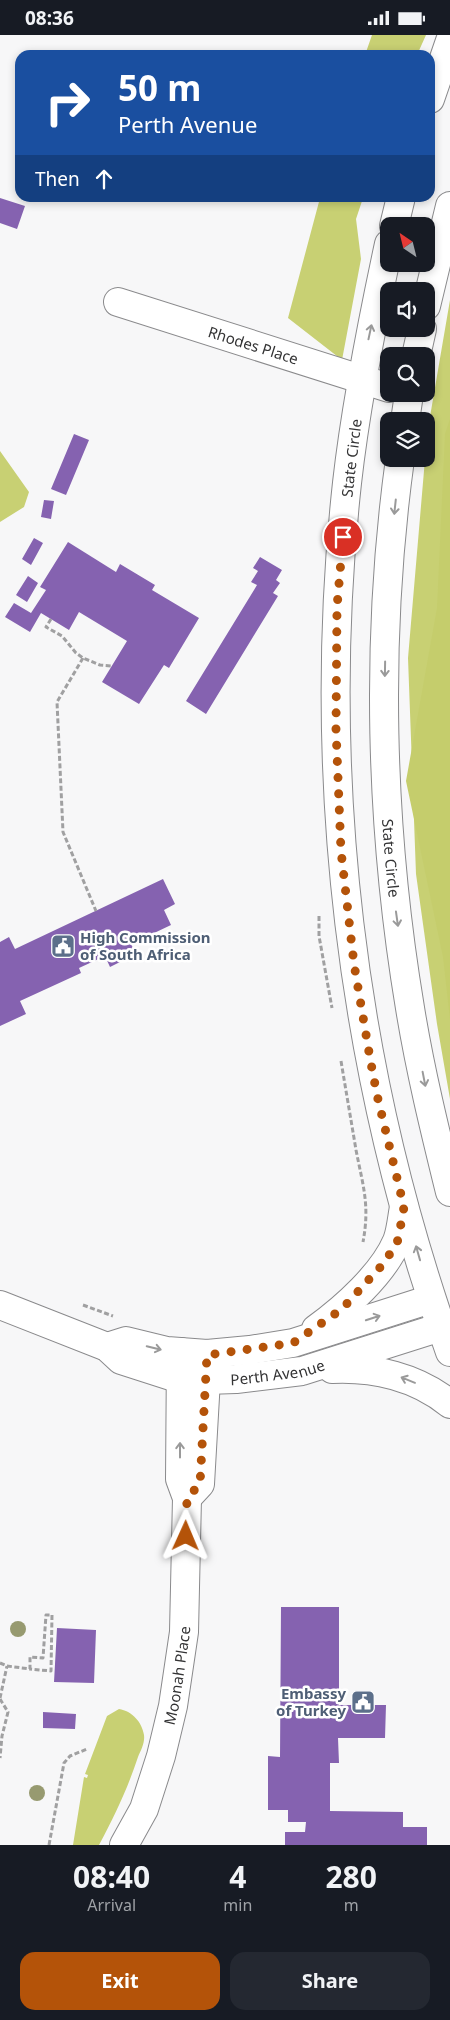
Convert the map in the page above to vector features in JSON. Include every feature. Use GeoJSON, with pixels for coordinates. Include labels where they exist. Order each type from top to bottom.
{"type":"FeatureCollection","features":[{"type":"Feature","properties":{"kind":"main road"},"geometry":{"type":"LineString","coordinates":[[435,84],[450,41]]}},
{"type":"Feature","properties":{"kind":"main road"},"geometry":{"type":"LineString","coordinates":[[396,217],[400,202]]}},
{"type":"Feature","properties":{"kind":"main road"},"geometry":{"type":"LineString","coordinates":[[432,282],[450,206]]}},
{"type":"Feature","properties":{"kind":"main road","name":"State Circle"},"geometry":{"type":"LineString","coordinates":[[383,273],[362,380],[347,485],[337,607],[336,729],[341,851],[354,964],[372,1067],[404,1207],[441,1296],[447,1335]]}},
{"type":"Feature","properties":{"kind":"main road","name":"Rhodes Place"},"geometry":{"type":"LineString","coordinates":[[118,302],[380,386]]}},
{"type":"Feature","properties":{"kind":"main road","name":"State Circle"},"geometry":{"type":"LineString","coordinates":[[399,467],[390,551],[384,672],[386,792],[396,907],[410,1008],[433,1126],[450,1192]]}},
{"type":"Feature","properties":{"kind":"main road"},"geometry":{"type":"LineString","coordinates":[[293,1343],[342,1309],[385,1262],[398,1240],[404,1207]]}},
{"type":"Feature","properties":{"kind":"main road","name":"Perth Avenue"},"geometry":{"type":"LineString","coordinates":[[193,1366],[293,1343],[441,1296]]}},
{"type":"Feature","properties":{"kind":"main road","name":"Perth Avenue"},"geometry":{"type":"LineString","coordinates":[[0,1305],[107,1347],[121,1361],[193,1366],[236,1379],[302,1371],[447,1335]]}},
{"type":"Feature","properties":{"kind":"main road","name":"Moonah Place"},"geometry":{"type":"LineString","coordinates":[[124,1845],[144,1809],[161,1756],[173,1706],[184,1632],[187,1498],[200,1484],[193,1366]]}},
{"type":"Feature","properties":{"kind":"main road"},"geometry":{"type":"LineString","coordinates":[[302,1371],[358,1367],[401,1377],[421,1385],[450,1404]]}},
{"type":"Feature","properties":{"kind":"path"},"geometry":{"type":"LineString","coordinates":[[51,619],[46,627],[62,636],[76,653],[100,665],[112,665]]}},
{"type":"Feature","properties":{"kind":"path"},"geometry":{"type":"LineString","coordinates":[[83,658],[57,702],[63,832],[96,911]]}},
{"type":"Feature","properties":{"kind":"path"},"geometry":{"type":"LineString","coordinates":[[80,1304],[116,1317]]}},
{"type":"Feature","properties":{"kind":"path"},"geometry":{"type":"LineString","coordinates":[[0,1663],[7,1666],[30,1669],[51,1671],[52,1615],[46,1615],[43,1657],[30,1657],[30,1669]]}},
{"type":"Feature","properties":{"kind":"path"},"geometry":{"type":"LineString","coordinates":[[0,1758],[2,1736],[8,1712],[0,1698],[7,1666]]}},
{"type":"Feature","properties":{"kind":"path"},"geometry":{"type":"LineString","coordinates":[[50,1845],[64,1763],[70,1756],[87,1749]]}},
{"type":"Feature","properties":{"kind":"green space"},"geometry":{"type":"Polygon","coordinates":[[[372,35],[426,35],[419,50],[367,50],[372,35]]]}},
{"type":"Feature","properties":{"kind":"green space"},"geometry":{"type":"Polygon","coordinates":[[[319,202],[362,202],[356,219],[361,259],[342,360],[288,318],[319,202]]]}},
{"type":"Feature","properties":{"kind":"green space"},"geometry":{"type":"Polygon","coordinates":[[[450,300],[450,1099],[437,1024],[416,874],[408,658],[424,467],[435,467],[435,412],[431,412],[433,402],[435,402],[435,388],[450,300]]]}},
{"type":"Feature","properties":{"kind":"green space"},"geometry":{"type":"Polygon","coordinates":[[[450,419],[450,1019],[443,957],[406,781],[437,608],[445,434],[450,419]]]}},
{"type":"Feature","properties":{"kind":"green space"},"geometry":{"type":"Polygon","coordinates":[[[0,451],[29,492],[24,507],[0,522],[0,451]]]}},
{"type":"Feature","properties":{"kind":"green space"},"geometry":{"type":"Polygon","coordinates":[[[119,1709],[128,1712],[139,1722],[143,1730],[144,1741],[130,1780],[99,1845],[73,1845],[84,1777],[87,1778],[88,1775],[85,1774],[107,1716],[119,1709]]]}},
{"type":"Feature","properties":{"kind":"building"},"geometry":{"type":"Polygon","coordinates":[[[0,198],[25,206],[17,229],[0,223],[0,198]]]}},
{"type":"Feature","properties":{"kind":"building"},"geometry":{"type":"Polygon","coordinates":[[[74,434],[89,440],[66,495],[51,489],[74,434]]]}},
{"type":"Feature","properties":{"kind":"building"},"geometry":{"type":"Polygon","coordinates":[[[44,500],[54,501],[51,519],[41,517],[44,500]]]}},
{"type":"Feature","properties":{"kind":"building"},"geometry":{"type":"Polygon","coordinates":[[[34,538],[43,543],[31,565],[22,559],[34,538]]]}},
{"type":"Feature","properties":{"kind":"building"},"geometry":{"type":"Polygon","coordinates":[[[68,542],[116,572],[120,564],[155,585],[152,590],[199,618],[169,668],[164,665],[139,704],[102,682],[127,641],[79,612],[69,630],[41,613],[30,632],[5,617],[14,603],[31,613],[46,590],[40,587],[68,542]]]}},
{"type":"Feature","properties":{"kind":"building"},"geometry":{"type":"Polygon","coordinates":[[[260,557],[282,570],[276,580],[280,583],[273,593],[278,596],[206,714],[186,701],[257,585],[251,582],[258,571],[253,568],[260,557]]]}},
{"type":"Feature","properties":{"kind":"building"},"geometry":{"type":"Polygon","coordinates":[[[28,576],[38,583],[27,602],[16,595],[28,576]]]}},
{"type":"Feature","properties":{"kind":"building"},"geometry":{"type":"Polygon","coordinates":[[[163,879],[175,904],[164,910],[171,925],[131,944],[136,954],[110,967],[105,956],[79,968],[81,973],[20,1001],[26,1014],[0,1026],[0,942],[9,937],[15,949],[163,879]]]}},
{"type":"Feature","properties":{"kind":"building"},"geometry":{"type":"Polygon","coordinates":[[[281,1607],[339,1607],[339,1705],[386,1705],[385,1738],[338,1738],[339,1763],[330,1763],[330,1811],[403,1812],[403,1827],[427,1827],[427,1845],[285,1845],[285,1832],[305,1832],[306,1822],[288,1822],[288,1810],[268,1810],[268,1756],[280,1757],[281,1607]]]}},
{"type":"Feature","properties":{"kind":"building"},"geometry":{"type":"Polygon","coordinates":[[[57,1628],[96,1630],[94,1683],[54,1682],[57,1628]]]}},
{"type":"Feature","properties":{"kind":"building"},"geometry":{"type":"Polygon","coordinates":[[[43,1712],[76,1714],[75,1729],[43,1728],[43,1712]]]}},
{"type":"Feature","properties":{"kind":"place","name":"High Commission of South Africa"},"geometry":{"type":"Point","coordinates":[63,946]}},
{"type":"Feature","properties":{"kind":"place","name":"Embassy of Turkey"},"geometry":{"type":"Point","coordinates":[363,1702]}},
{"type":"Feature","properties":{"kind":"route"},"geometry":{"type":"LineString","coordinates":[[186,1536],[187,1498],[200,1484],[207,1355],[293,1343],[317,1328],[342,1309],[385,1262],[398,1240],[404,1207],[370,1058],[354,964],[341,851],[336,729],[337,607],[343,537]]}}]}
